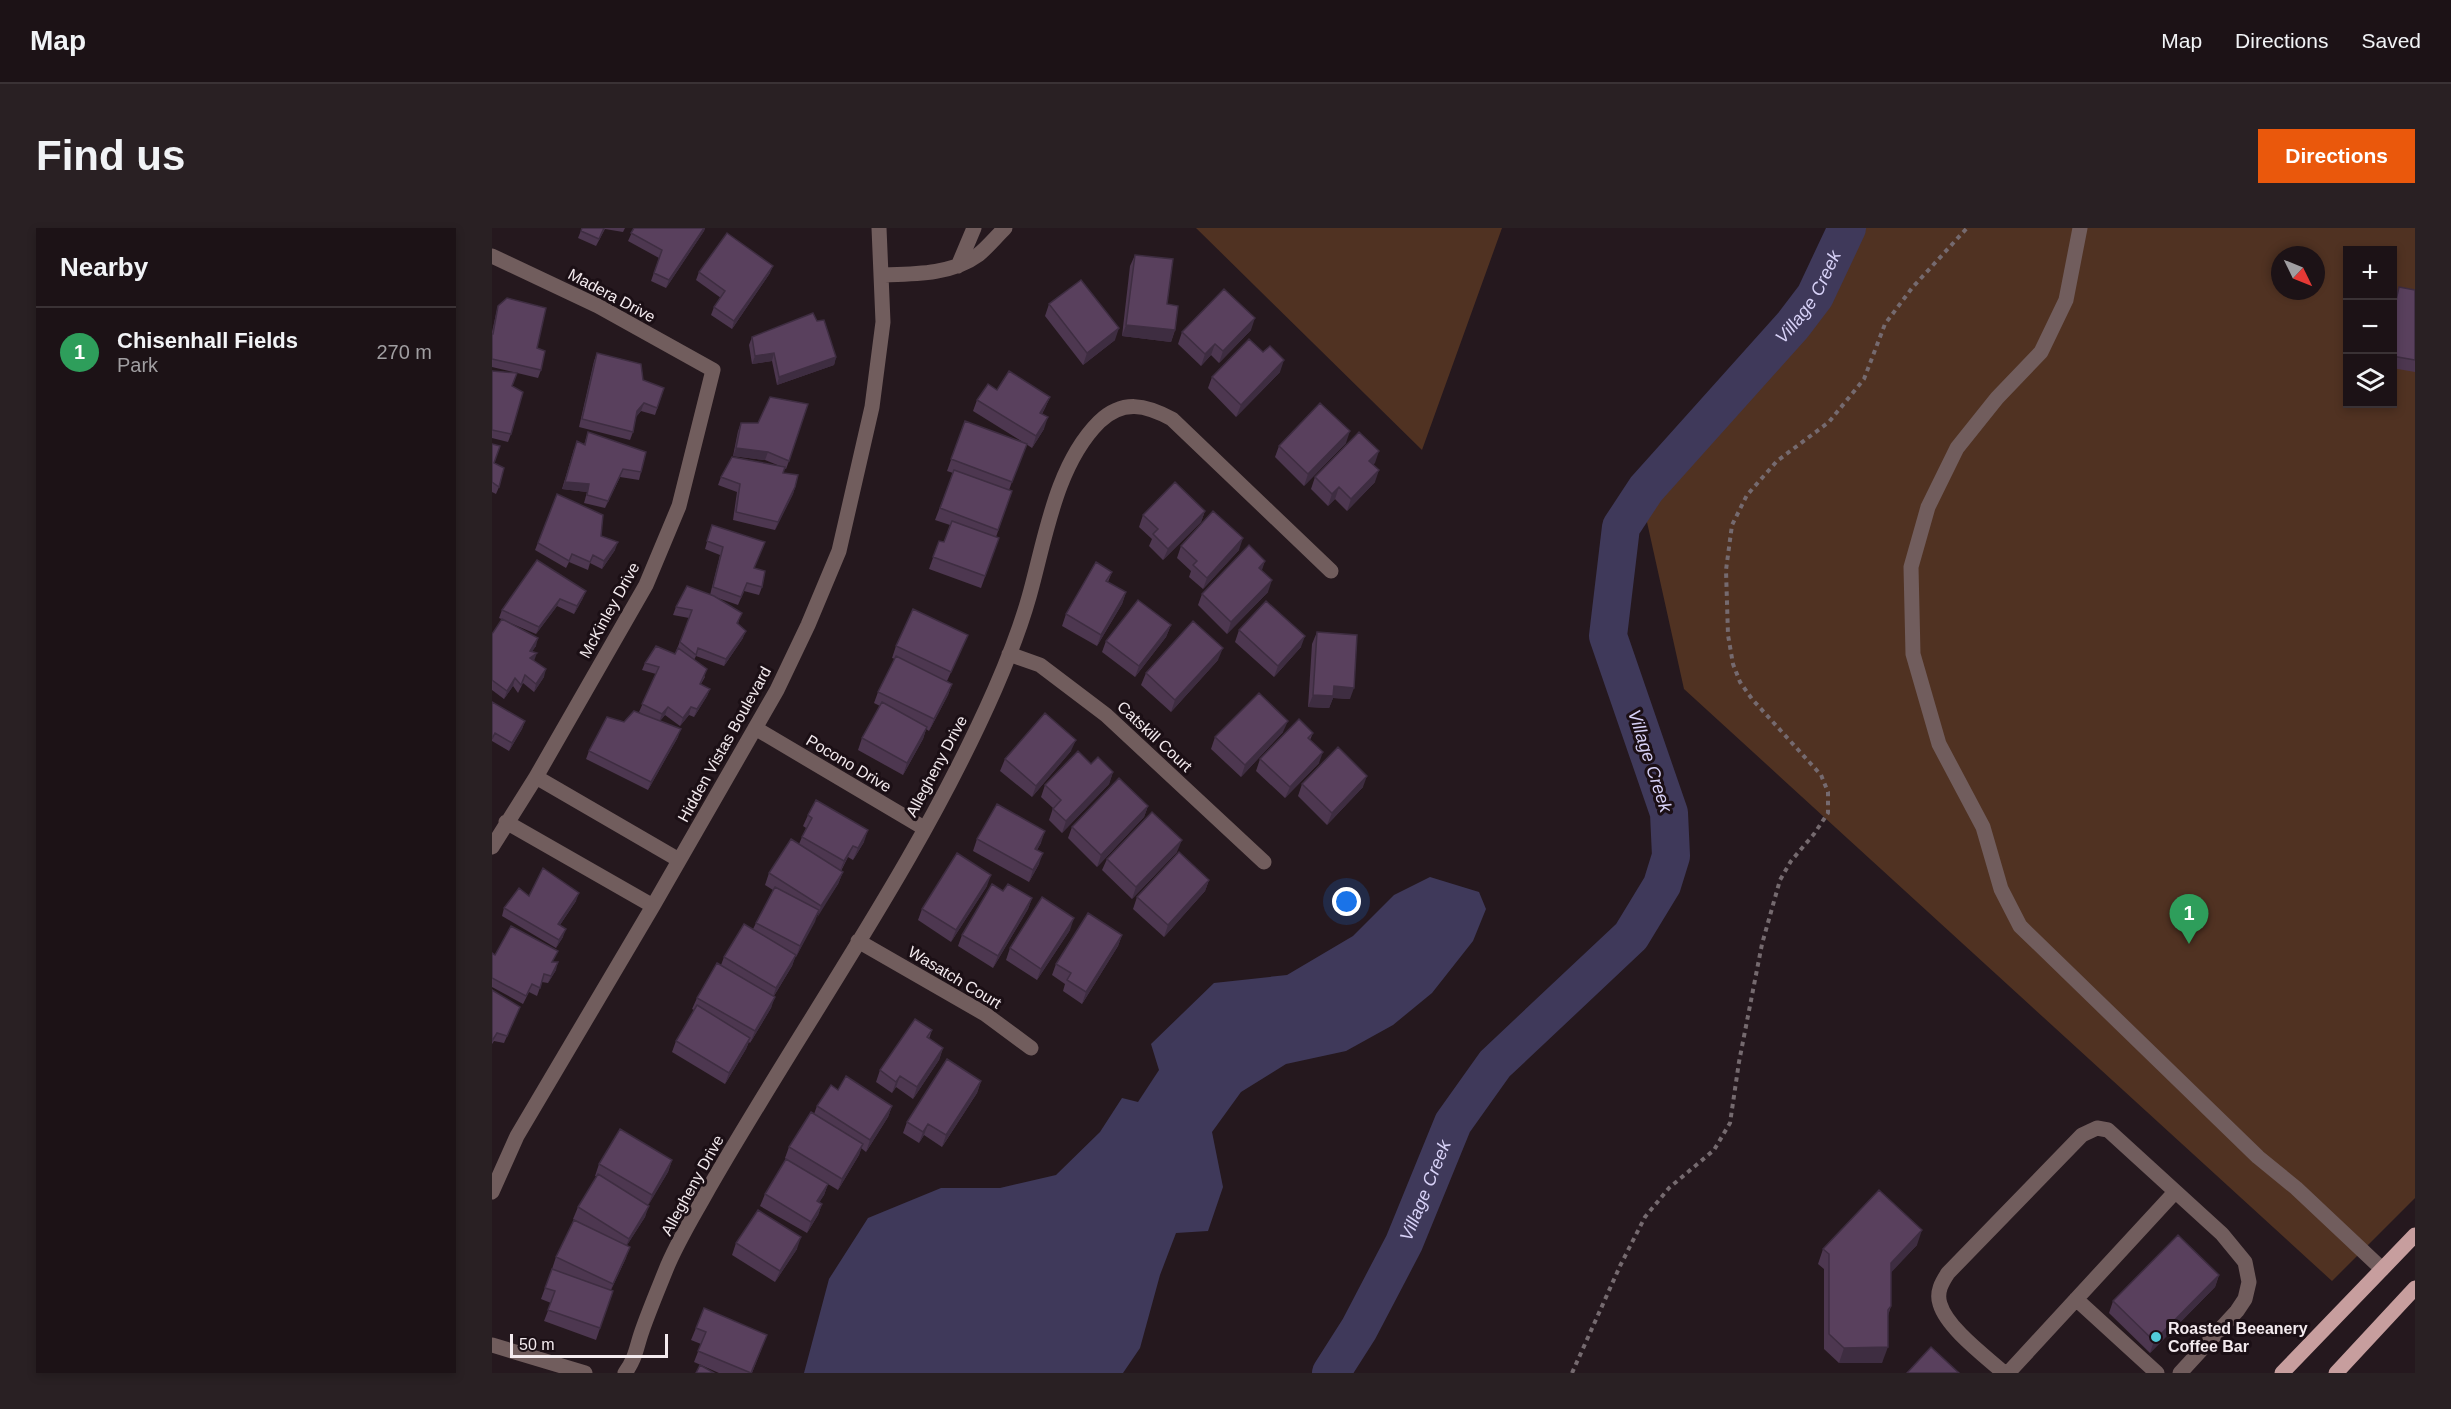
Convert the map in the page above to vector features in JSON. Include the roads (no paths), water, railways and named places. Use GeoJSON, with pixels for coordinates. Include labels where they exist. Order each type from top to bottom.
{"type":"FeatureCollection","features":[{"type":"Feature","properties":{"kind":"main road"},"geometry":{"type":"LineString","coordinates":[[2282,1373],[2415,1235]]}},
{"type":"Feature","properties":{"kind":"main road"},"geometry":{"type":"LineString","coordinates":[[2336,1373],[2415,1288]]}},
{"type":"Feature","properties":{"kind":"street","name":"Hidden Vistas Boulevard"},"geometry":{"type":"LineString","coordinates":[[492,1192],[517,1136],[755,729],[808,625],[839,550],[872,407],[883,321],[879,228]]}},
{"type":"Feature","properties":{"kind":"street"},"geometry":{"type":"LineString","coordinates":[[958,266],[974,228]]}},
{"type":"Feature","properties":{"kind":"street"},"geometry":{"type":"LineString","coordinates":[[881,275],[919,273],[958,266],[978,255],[1005,228]]}},
{"type":"Feature","properties":{"kind":"street"},"geometry":{"type":"LineString","coordinates":[[2080,228],[2066,300],[2041,352],[1997,399],[1957,448],[1928,507],[1911,567],[1913,654],[1939,744],[1983,827],[2001,889],[2020,926],[2258,1157],[2296,1188],[2382,1269]]}},
{"type":"Feature","properties":{"kind":"street","name":"Madera Drive"},"geometry":{"type":"LineString","coordinates":[[492,256],[598,306],[713,370]]}},
{"type":"Feature","properties":{"kind":"street","name":"McKinley Drive"},"geometry":{"type":"LineString","coordinates":[[492,847],[536,777],[646,585],[679,506],[713,370]]}},
{"type":"Feature","properties":{"kind":"street","name":"Allegheny Drive"},"geometry":{"type":"LineString","coordinates":[[625,1373],[635,1360],[641,1334],[667,1267],[705,1196],[858,941],[962,761],[1009,654],[1029,598],[1051,508],[1083,443],[1099,422],[1114,412],[1133,405],[1153,409],[1172,419],[1330,571]]}},
{"type":"Feature","properties":{"kind":"street","name":"Catskill Court"},"geometry":{"type":"LineString","coordinates":[[1009,654],[1040,665],[1106,715],[1264,862]]}},
{"type":"Feature","properties":{"kind":"street","name":"Pocono Drive"},"geometry":{"type":"LineString","coordinates":[[755,729],[924,828]]}},
{"type":"Feature","properties":{"kind":"street"},"geometry":{"type":"LineString","coordinates":[[536,777],[679,860]]}},
{"type":"Feature","properties":{"kind":"street"},"geometry":{"type":"LineString","coordinates":[[506,822],[653,906]]}},
{"type":"Feature","properties":{"kind":"street","name":"Wasatch Court"},"geometry":{"type":"LineString","coordinates":[[858,941],[985,1014],[1031,1048]]}},
{"type":"Feature","properties":{"kind":"street"},"geometry":{"type":"LineString","coordinates":[[2175,1192],[2006,1373],[1950,1321],[1939,1303],[1940,1285],[1948,1273],[2082,1135],[2097,1128],[2108,1130],[2222,1234],[2245,1262],[2249,1282],[2245,1299],[2237,1311],[2180,1373]]}},
{"type":"Feature","properties":{"kind":"street"},"geometry":{"type":"LineString","coordinates":[[2076,1299],[2157,1373]]}},
{"type":"Feature","properties":{"kind":"street"},"geometry":{"type":"LineString","coordinates":[[492,1346],[585,1373]]}},
{"type":"Feature","properties":{"kind":"waterway","name":"Village Creek"},"geometry":{"type":"LineString","coordinates":[[1331,1373],[1359,1329],[1404,1243],[1453,1123],[1495,1064],[1631,936],[1662,885],[1671,856],[1669,813],[1608,636],[1621,527],[1646,489],[1793,325],[1815,296],[1847,228]]}},
{"type":"Feature","properties":{"kind":"place","name":"Chisenhall Fields"},"geometry":{"type":"Point","coordinates":[2189,944]}},
{"type":"Feature","properties":{"kind":"place","name":"Roasted Beeanery Coffee Bar"},"geometry":{"type":"Point","coordinates":[2156,1337]}}]}
